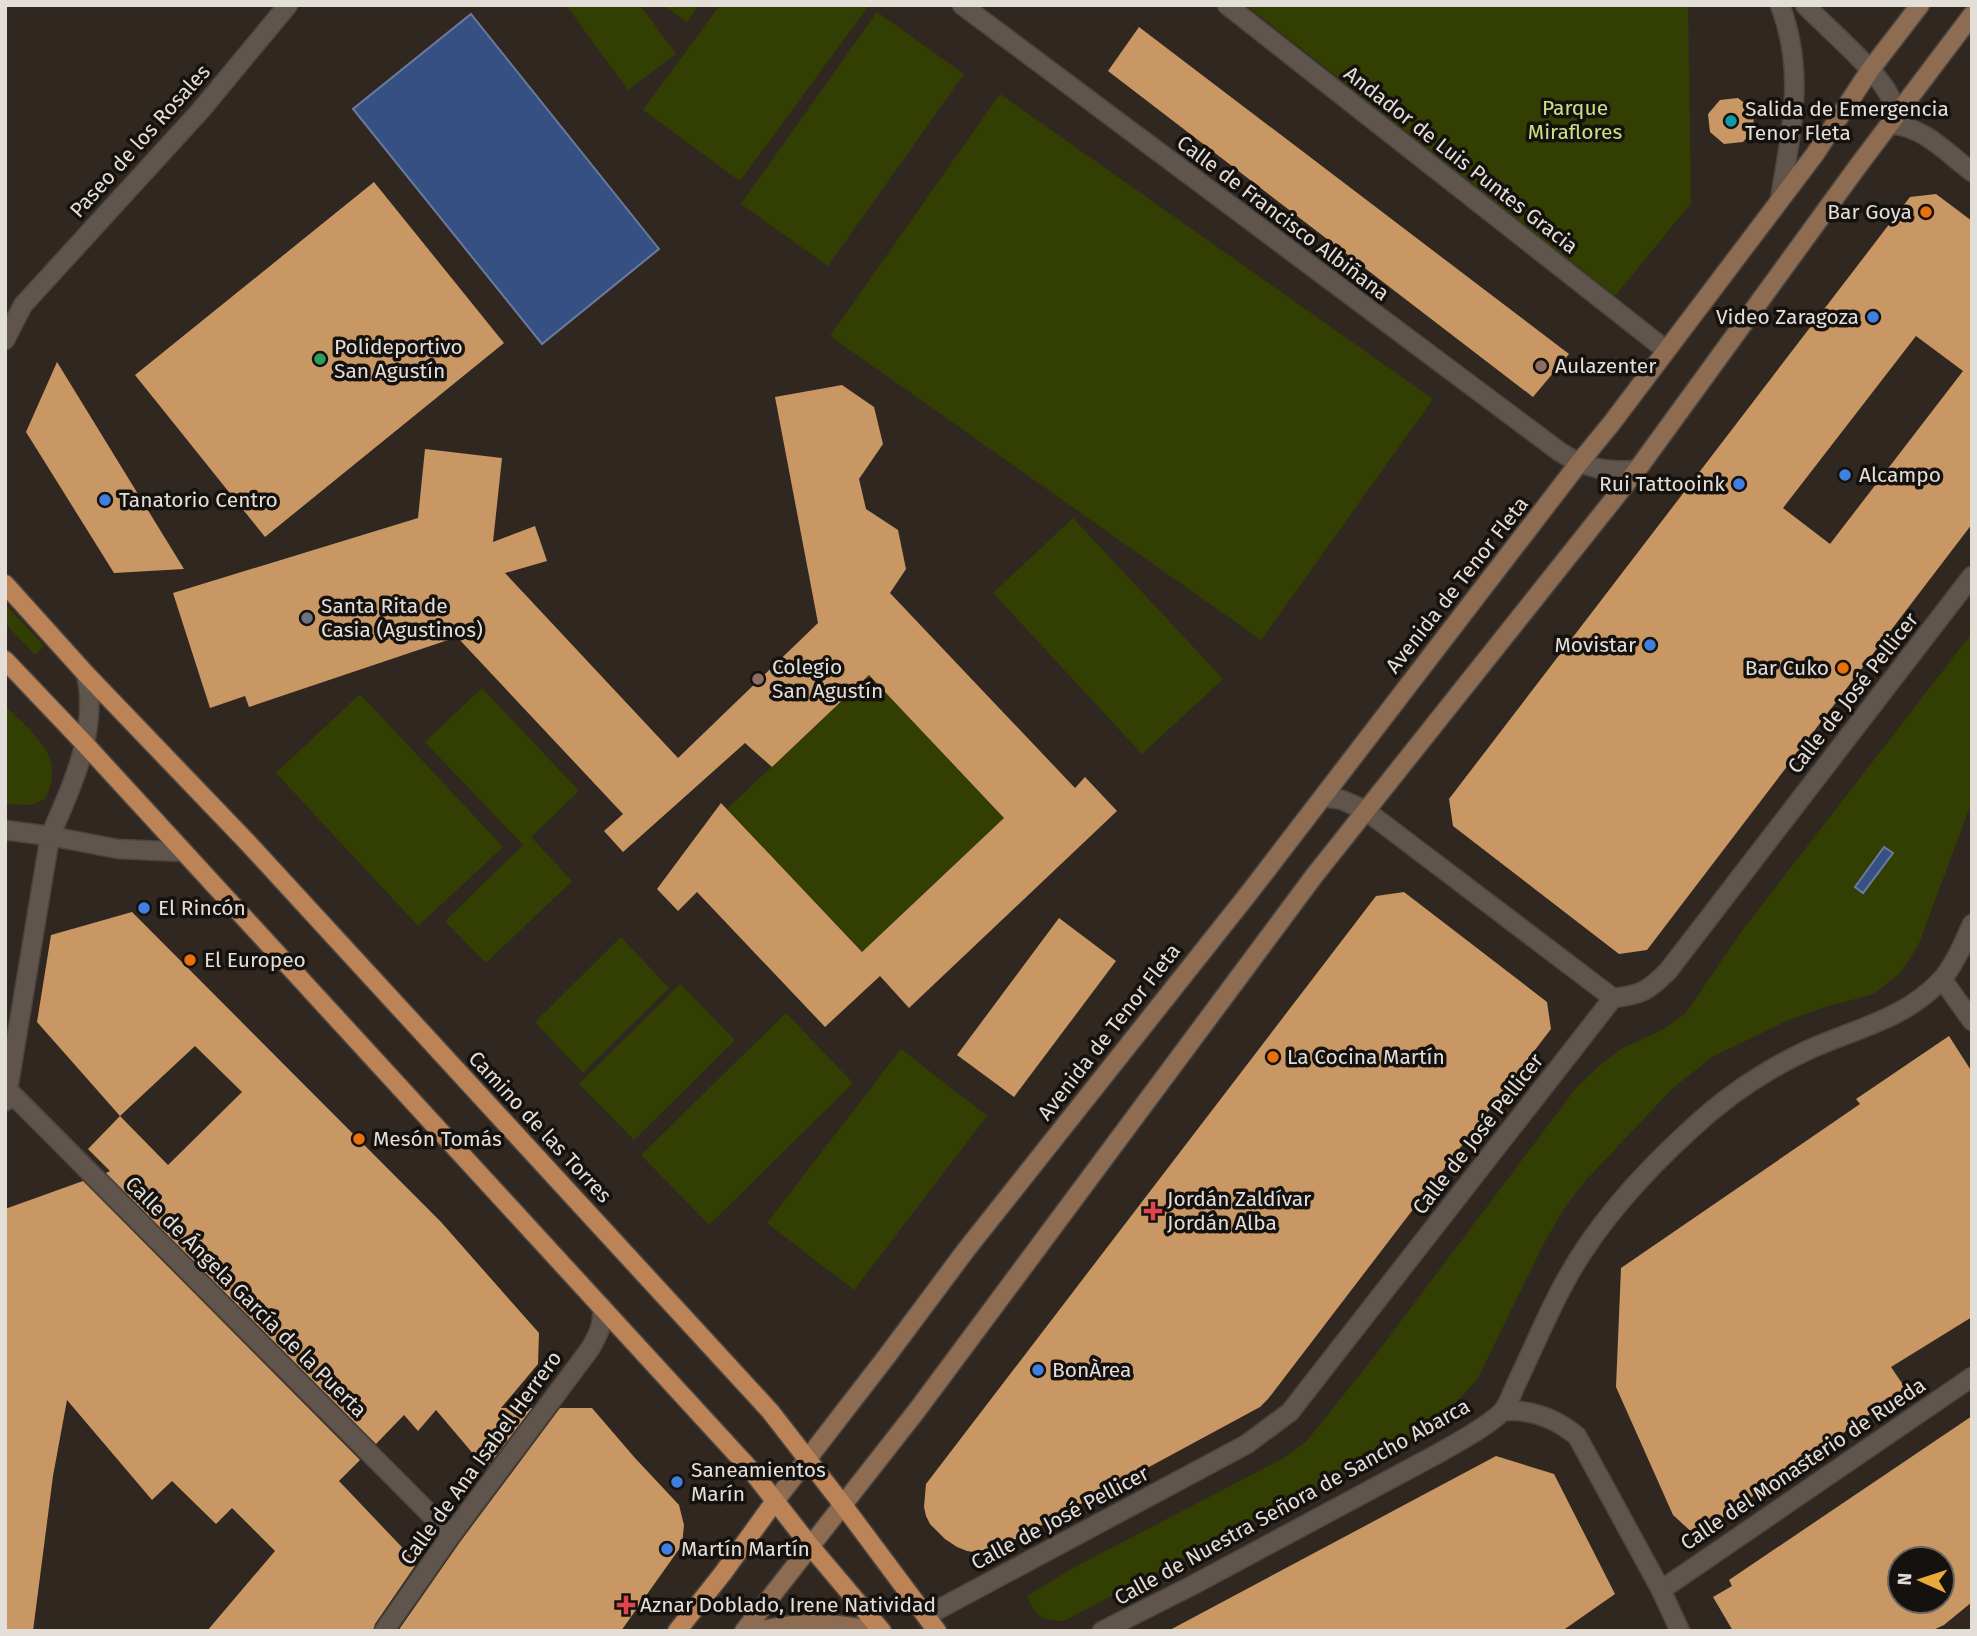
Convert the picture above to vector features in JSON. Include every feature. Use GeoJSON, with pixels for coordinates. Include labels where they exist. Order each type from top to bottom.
{"type":"FeatureCollection","features":[{"type":"Feature","properties":{"kind":"main road","name":"Avenida de Tenor Fleta"},"geometry":{"type":"LineString","coordinates":[[677,1631],[965,1250],[1249,893],[1611,424],[1815,154],[1870,70],[1920,5]]}},
{"type":"Feature","properties":{"kind":"main road"},"geometry":{"type":"LineString","coordinates":[[744,1631],[918,1409],[1365,810],[1637,470],[1858,166],[1972,15]]}},
{"type":"Feature","properties":{"kind":"main road","name":"Camino de las Torres"},"geometry":{"type":"LineString","coordinates":[[5,584],[86,674],[248,843],[770,1412],[932,1623]]}},
{"type":"Feature","properties":{"kind":"main road"},"geometry":{"type":"LineString","coordinates":[[5,660],[85,743],[751,1471],[882,1631]]}},
{"type":"Feature","properties":{"kind":"main road"},"geometry":{"type":"LineString","coordinates":[[758,1631],[818,1623],[852,1626],[871,1631]]}},
{"type":"Feature","properties":{"kind":"street","name":"Paseo de los Rosales"},"geometry":{"type":"LineString","coordinates":[[5,340],[14,307],[201,110],[288,5]]}},
{"type":"Feature","properties":{"kind":"street","name":"Calle de Francisco Albiñana"},"geometry":{"type":"LineString","coordinates":[[962,5],[1532,432],[1579,463]]}},
{"type":"Feature","properties":{"kind":"street","name":"Andador de Luis Puntes Gracia"},"geometry":{"type":"LineString","coordinates":[[1227,5],[1666,350]]}},
{"type":"Feature","properties":{"kind":"street"},"geometry":{"type":"LineString","coordinates":[[1780,5],[1791,45],[1796,84],[1780,199]]}},
{"type":"Feature","properties":{"kind":"street"},"geometry":{"type":"LineString","coordinates":[[1805,5],[1870,70],[1890,98],[1891,124],[1912,128],[1972,172]]}},
{"type":"Feature","properties":{"kind":"street"},"geometry":{"type":"LineString","coordinates":[[1579,463],[1616,471],[1637,470]]}},
{"type":"Feature","properties":{"kind":"street","name":"Calle de José Pellicer"},"geometry":{"type":"LineString","coordinates":[[932,1623],[1247,1444],[1290,1412],[1613,998],[1650,989],[1668,971],[1972,576]]}},
{"type":"Feature","properties":{"kind":"street"},"geometry":{"type":"LineString","coordinates":[[6,1098],[50,836],[85,743],[90,707],[86,674]]}},
{"type":"Feature","properties":{"kind":"street"},"geometry":{"type":"LineString","coordinates":[[1322,797],[1342,800],[1365,810],[1613,998]]}},
{"type":"Feature","properties":{"kind":"street"},"geometry":{"type":"LineString","coordinates":[[5,830],[118,849],[184,852]]}},
{"type":"Feature","properties":{"kind":"street"},"geometry":{"type":"LineString","coordinates":[[1680,1631],[1661,1590],[1577,1436],[1548,1417],[1522,1411],[1503,1411],[1566,1280],[1592,1236],[1639,1179],[1692,1128],[1731,1096],[1777,1066],[1808,1050],[1884,1021],[1914,1003],[1942,979],[1972,924]]}},
{"type":"Feature","properties":{"kind":"street"},"geometry":{"type":"LineString","coordinates":[[1942,979],[1972,1021]]}},
{"type":"Feature","properties":{"kind":"street","name":"Calle de Ángela García de la Puerta"},"geometry":{"type":"LineString","coordinates":[[6,1098],[451,1535]]}},
{"type":"Feature","properties":{"kind":"street","name":"Calle de Ana Isabel Herrero"},"geometry":{"type":"LineString","coordinates":[[384,1631],[451,1535],[590,1349],[601,1328],[602,1307]]}},
{"type":"Feature","properties":{"kind":"street","name":"Calle del Monasterio de Rueda"},"geometry":{"type":"LineString","coordinates":[[1661,1590],[1972,1377]]}},
{"type":"Feature","properties":{"kind":"street","name":"Calle de Nuestra Señora de Sancho Abarca"},"geometry":{"type":"LineString","coordinates":[[1102,1631],[1439,1453],[1474,1433],[1503,1411]]}},
{"type":"Feature","properties":{"kind":"green space"},"geometry":{"type":"Polygon","coordinates":[[[566,5],[640,5],[676,54],[628,90],[566,5]]]}},
{"type":"Feature","properties":{"kind":"green space"},"geometry":{"type":"Polygon","coordinates":[[[663,5],[699,5],[687,22],[663,5]]]}},
{"type":"Feature","properties":{"kind":"green space"},"geometry":{"type":"Polygon","coordinates":[[[720,5],[864,5],[867,8],[740,181],[643,110],[720,5]]]}},
{"type":"Feature","properties":{"kind":"green space","name":"Parque Miraflores"},"geometry":{"type":"Polygon","coordinates":[[[1246,5],[1688,5],[1691,203],[1615,296],[1246,5]]]}},
{"type":"Feature","properties":{"kind":"green space"},"geometry":{"type":"Polygon","coordinates":[[[877,12],[964,74],[828,266],[741,204],[877,12]]]}},
{"type":"Feature","properties":{"kind":"green space"},"geometry":{"type":"Polygon","coordinates":[[[1000,94],[1433,399],[1261,640],[830,336],[1000,94]]]}},
{"type":"Feature","properties":{"kind":"green space"},"geometry":{"type":"Polygon","coordinates":[[[1073,518],[1223,679],[1142,754],[993,593],[1073,518]]]}},
{"type":"Feature","properties":{"kind":"green space"},"geometry":{"type":"Polygon","coordinates":[[[5,604],[44,646],[35,655],[5,623],[5,604]]]}},
{"type":"Feature","properties":{"kind":"green space"},"geometry":{"type":"Polygon","coordinates":[[[1972,633],[1972,801],[1918,946],[1900,973],[1874,994],[1825,1007],[1784,1022],[1712,1057],[1673,1088],[1586,1180],[1565,1207],[1544,1243],[1477,1380],[1440,1418],[1419,1434],[1064,1621],[1040,1616],[1027,1596],[1073,1568],[1282,1459],[1306,1442],[1374,1357],[1576,1088],[1623,1048],[1664,1029],[1686,1013],[1741,932],[1972,633]]]}},
{"type":"Feature","properties":{"kind":"green space"},"geometry":{"type":"Polygon","coordinates":[[[869,675],[1004,818],[862,952],[727,809],[869,675]]]}},
{"type":"Feature","properties":{"kind":"green space"},"geometry":{"type":"Polygon","coordinates":[[[482,688],[579,791],[531,837],[572,881],[486,963],[445,921],[523,845],[425,742],[482,688]]]}},
{"type":"Feature","properties":{"kind":"green space"},"geometry":{"type":"Polygon","coordinates":[[[360,694],[503,847],[418,926],[276,773],[360,694]]]}},
{"type":"Feature","properties":{"kind":"green space"},"geometry":{"type":"Polygon","coordinates":[[[5,705],[36,736],[49,758],[51,784],[45,799],[32,805],[5,804],[5,705]]]}},
{"type":"Feature","properties":{"kind":"green space"},"geometry":{"type":"Polygon","coordinates":[[[621,937],[669,988],[583,1073],[535,1022],[621,937]]]}},
{"type":"Feature","properties":{"kind":"green space"},"geometry":{"type":"Polygon","coordinates":[[[680,984],[735,1040],[634,1140],[579,1084],[680,984]]]}},
{"type":"Feature","properties":{"kind":"green space"},"geometry":{"type":"Polygon","coordinates":[[[786,1013],[853,1083],[709,1225],[641,1155],[786,1013]]]}},
{"type":"Feature","properties":{"kind":"green space"},"geometry":{"type":"Polygon","coordinates":[[[901,1049],[987,1116],[854,1290],[767,1223],[901,1049]]]}},
{"type":"Feature","properties":{"kind":"water"},"geometry":{"type":"Polygon","coordinates":[[[471,14],[659,249],[542,344],[353,109],[471,14]]]}},
{"type":"Feature","properties":{"kind":"water"},"geometry":{"type":"Polygon","coordinates":[[[1884,847],[1893,853],[1863,893],[1855,887],[1884,847]]]}},
{"type":"Feature","properties":{"kind":"building"},"geometry":{"type":"Polygon","coordinates":[[[1139,27],[1569,354],[1533,397],[1108,71],[1139,27]]]}},
{"type":"Feature","properties":{"kind":"building","name":"Salida de Emergencia Tenor Fleta"},"geometry":{"type":"Polygon","coordinates":[[[1738,98],[1753,110],[1754,129],[1743,142],[1724,144],[1710,132],[1708,114],[1720,100],[1738,98]]]}},
{"type":"Feature","properties":{"kind":"building","name":"Polideportivo San Agustín"},"geometry":{"type":"Polygon","coordinates":[[[374,182],[504,343],[265,537],[135,375],[374,182]]]}},
{"type":"Feature","properties":{"kind":"building"},"geometry":{"type":"Polygon","coordinates":[[[1936,194],[1972,221],[1972,524],[1647,950],[1619,954],[1453,826],[1449,799],[1910,197],[1936,194]],[[1916,336],[1783,508],[1830,544],[1963,371],[1916,336]]]}},
{"type":"Feature","properties":{"kind":"building","name":"Tanatorio Centro"},"geometry":{"type":"Polygon","coordinates":[[[57,362],[184,569],[114,573],[26,432],[57,362]]]}},
{"type":"Feature","properties":{"kind":"building"},"geometry":{"type":"Polygon","coordinates":[[[842,385],[874,407],[883,444],[859,479],[866,509],[898,530],[906,569],[890,593],[1075,788],[1085,777],[1117,811],[909,1008],[880,976],[825,1027],[697,892],[678,911],[657,889],[721,803],[862,952],[1004,818],[869,675],[772,767],[745,743],[623,852],[604,831],[623,814],[457,637],[249,707],[245,696],[210,708],[173,593],[418,518],[425,449],[502,458],[493,542],[535,526],[547,561],[505,573],[678,758],[818,623],[775,397],[842,385]]]}},
{"type":"Feature","properties":{"kind":"building"},"geometry":{"type":"Polygon","coordinates":[[[1404,892],[1547,1002],[1551,1029],[1260,1407],[1001,1547],[980,1553],[957,1547],[945,1539],[926,1516],[926,1484],[1376,896],[1404,892]]]}},
{"type":"Feature","properties":{"kind":"building"},"geometry":{"type":"Polygon","coordinates":[[[132,912],[441,1222],[539,1333],[538,1364],[501,1408],[532,1408],[486,1469],[436,1410],[418,1431],[404,1415],[376,1444],[106,1173],[110,1171],[88,1149],[120,1116],[37,1022],[51,935],[132,912]],[[195,1046],[120,1116],[168,1165],[242,1092],[195,1046]]]}},
{"type":"Feature","properties":{"kind":"building"},"geometry":{"type":"Polygon","coordinates":[[[1059,918],[1116,961],[1014,1097],[957,1055],[1059,918]]]}},
{"type":"Feature","properties":{"kind":"building"},"geometry":{"type":"Polygon","coordinates":[[[1949,1036],[1972,1072],[1972,1317],[1891,1367],[1906,1389],[1696,1536],[1673,1515],[1616,1387],[1621,1268],[1860,1104],[1856,1099],[1949,1036]]]}},
{"type":"Feature","properties":{"kind":"building"},"geometry":{"type":"Polygon","coordinates":[[[83,1181],[360,1460],[339,1481],[417,1563],[375,1624],[373,1631],[207,1631],[275,1551],[232,1508],[216,1524],[172,1481],[152,1500],[67,1400],[53,1476],[33,1631],[5,1631],[5,1209],[83,1181]]]}},
{"type":"Feature","properties":{"kind":"building"},"geometry":{"type":"Polygon","coordinates":[[[560,1408],[592,1408],[679,1505],[684,1525],[682,1545],[621,1631],[398,1631],[460,1542],[560,1408]]]}},
{"type":"Feature","properties":{"kind":"building"},"geometry":{"type":"Polygon","coordinates":[[[1972,1416],[1972,1602],[1944,1625],[1931,1631],[1733,1631],[1713,1597],[1732,1586],[1729,1580],[1972,1416]]]}},
{"type":"Feature","properties":{"kind":"building"},"geometry":{"type":"Polygon","coordinates":[[[1496,1456],[1554,1474],[1615,1594],[1562,1631],[1168,1631],[1496,1456]]]}},
{"type":"Feature","properties":{"kind":"place","name":"Salida de Emergencia Tenor Fleta"},"geometry":{"type":"Point","coordinates":[1731,121]}},
{"type":"Feature","properties":{"kind":"place","name":"Bar Goya"},"geometry":{"type":"Point","coordinates":[1926,212]}},
{"type":"Feature","properties":{"kind":"place","name":"Video Zaragoza"},"geometry":{"type":"Point","coordinates":[1873,317]}},
{"type":"Feature","properties":{"kind":"place","name":"Polideportivo San Agustín"},"geometry":{"type":"Point","coordinates":[320,359]}},
{"type":"Feature","properties":{"kind":"place","name":"Aulazenter"},"geometry":{"type":"Point","coordinates":[1541,366]}},
{"type":"Feature","properties":{"kind":"place","name":"Alcampo"},"geometry":{"type":"Point","coordinates":[1845,475]}},
{"type":"Feature","properties":{"kind":"place","name":"Rui Tattooink"},"geometry":{"type":"Point","coordinates":[1739,484]}},
{"type":"Feature","properties":{"kind":"place","name":"Tanatorio Centro"},"geometry":{"type":"Point","coordinates":[105,500]}},
{"type":"Feature","properties":{"kind":"place","name":"Santa Rita de Casia (Agustinos)"},"geometry":{"type":"Point","coordinates":[307,618]}},
{"type":"Feature","properties":{"kind":"place","name":"Movistar"},"geometry":{"type":"Point","coordinates":[1650,645]}},
{"type":"Feature","properties":{"kind":"place","name":"Bar Cuko"},"geometry":{"type":"Point","coordinates":[1843,668]}},
{"type":"Feature","properties":{"kind":"place","name":"Colegio San Agustín"},"geometry":{"type":"Point","coordinates":[758,679]}},
{"type":"Feature","properties":{"kind":"place","name":"El Rincón"},"geometry":{"type":"Point","coordinates":[144,908]}},
{"type":"Feature","properties":{"kind":"place","name":"El Europeo"},"geometry":{"type":"Point","coordinates":[190,960]}},
{"type":"Feature","properties":{"kind":"place","name":"La Cocina Martín"},"geometry":{"type":"Point","coordinates":[1273,1057]}},
{"type":"Feature","properties":{"kind":"place","name":"Mesón Tomás"},"geometry":{"type":"Point","coordinates":[359,1139]}},
{"type":"Feature","properties":{"kind":"place","name":"Jordán Zaldívar Jordán Alba"},"geometry":{"type":"Point","coordinates":[1153,1211]}},
{"type":"Feature","properties":{"kind":"place","name":"BonÀrea"},"geometry":{"type":"Point","coordinates":[1038,1370]}},
{"type":"Feature","properties":{"kind":"place","name":"Saneamientos Marín"},"geometry":{"type":"Point","coordinates":[677,1482]}},
{"type":"Feature","properties":{"kind":"place","name":"Martín Martín"},"geometry":{"type":"Point","coordinates":[667,1549]}},
{"type":"Feature","properties":{"kind":"place","name":"Aznar Doblado, Irene Natividad"},"geometry":{"type":"Point","coordinates":[626,1605]}}]}
